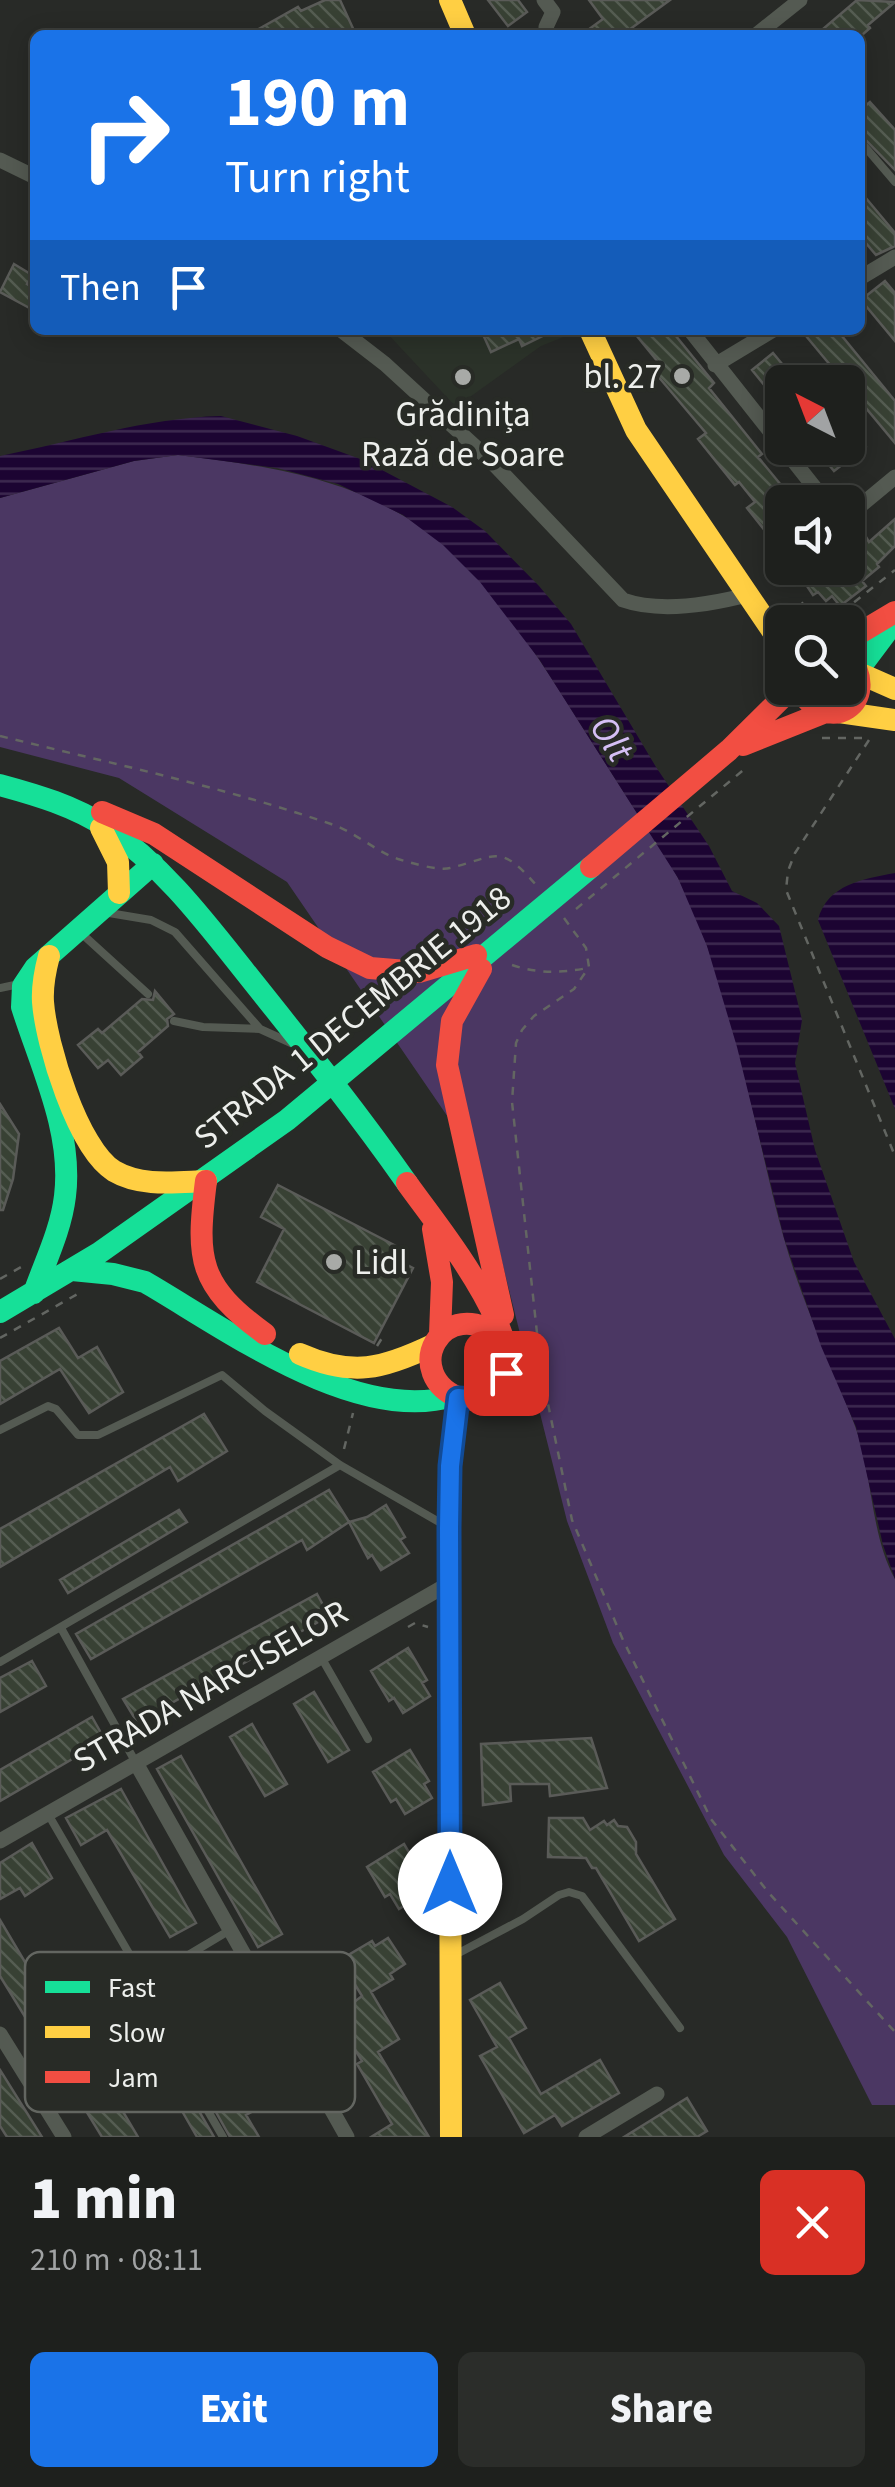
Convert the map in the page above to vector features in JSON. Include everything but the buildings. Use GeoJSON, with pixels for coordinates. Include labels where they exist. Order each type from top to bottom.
{"type":"FeatureCollection","features":[{"type":"Feature","properties":{"kind":"main road"},"geometry":{"type":"LineString","coordinates":[[450,0],[463,30]]}},
{"type":"Feature","properties":{"kind":"main road"},"geometry":{"type":"LineString","coordinates":[[592,335],[636,430],[765,617]]}},
{"type":"Feature","properties":{"kind":"main road"},"geometry":{"type":"LineString","coordinates":[[751,594],[765,605]]}},
{"type":"Feature","properties":{"kind":"main road"},"geometry":{"type":"LineString","coordinates":[[865,630],[895,612]]}},
{"type":"Feature","properties":{"kind":"main road"},"geometry":{"type":"LineString","coordinates":[[865,656],[895,622]]}},
{"type":"Feature","properties":{"kind":"main road"},"geometry":{"type":"LineString","coordinates":[[865,671],[895,689]]}},
{"type":"Feature","properties":{"kind":"main road","name":"STRADA 1 DECEMBRIE 1918"},"geometry":{"type":"LineString","coordinates":[[0,1312],[34,1292],[76,1281],[368,1052],[503,956],[778,705]]}},
{"type":"Feature","properties":{"kind":"main road"},"geometry":{"type":"LineString","coordinates":[[814,705],[893,724]]}},
{"type":"Feature","properties":{"kind":"main road"},"geometry":{"type":"LineString","coordinates":[[831,712],[847,705]]}},
{"type":"Feature","properties":{"kind":"main road","name":"STRADA 1 DECEMBRIE 1918"},"geometry":{"type":"LineString","coordinates":[[729,750],[831,712]]}},
{"type":"Feature","properties":{"kind":"main road"},"geometry":{"type":"LineString","coordinates":[[0,785],[112,815],[154,834],[327,947],[370,968],[419,972],[503,956]]}},
{"type":"Feature","properties":{"kind":"main road"},"geometry":{"type":"LineString","coordinates":[[53,800],[95,820],[153,864],[193,908],[368,1128],[476,1282],[505,1344]]}},
{"type":"Feature","properties":{"kind":"main road"},"geometry":{"type":"LineString","coordinates":[[95,820],[118,862],[119,893]]}},
{"type":"Feature","properties":{"kind":"main road"},"geometry":{"type":"LineString","coordinates":[[34,1292],[62,1212],[67,1170],[59,1126],[22,1007],[23,982],[153,864]]}},
{"type":"Feature","properties":{"kind":"main road"},"geometry":{"type":"LineString","coordinates":[[50,955],[40,997],[74,1118],[91,1152],[105,1166],[140,1180],[168,1184],[206,1181],[200,1249],[206,1275],[222,1300],[248,1322],[315,1362],[350,1370],[391,1364],[460,1322],[484,1323],[505,1344]]}},
{"type":"Feature","properties":{"kind":"main road"},"geometry":{"type":"LineString","coordinates":[[76,1281],[113,1274],[145,1282],[304,1374],[358,1392],[420,1403],[456,1397],[470,1400],[492,1392],[506,1373],[500,1296],[454,1109],[447,1064],[452,1020],[472,982],[503,956]]}},
{"type":"Feature","properties":{"kind":"main road"},"geometry":{"type":"LineString","coordinates":[[420,1202],[432,1227],[444,1274],[430,1369],[435,1380],[456,1397]]}},
{"type":"Feature","properties":{"kind":"main road"},"geometry":{"type":"LineString","coordinates":[[452,2137],[449,1528],[456,1397]]}},
{"type":"Feature","properties":{"kind":"street"},"geometry":{"type":"LineString","coordinates":[[544,0],[554,12],[546,30]]}},
{"type":"Feature","properties":{"kind":"street"},"geometry":{"type":"LineString","coordinates":[[762,30],[800,0]]}},
{"type":"Feature","properties":{"kind":"street"},"geometry":{"type":"LineString","coordinates":[[0,160],[30,175]]}},
{"type":"Feature","properties":{"kind":"street"},"geometry":{"type":"LineString","coordinates":[[865,275],[895,257]]}},
{"type":"Feature","properties":{"kind":"street"},"geometry":{"type":"LineString","coordinates":[[347,335],[385,364],[492,462],[622,600],[650,606],[751,594]]}},
{"type":"Feature","properties":{"kind":"street"},"geometry":{"type":"LineString","coordinates":[[693,335],[812,485]]}},
{"type":"Feature","properties":{"kind":"street"},"geometry":{"type":"LineString","coordinates":[[714,365],[765,335]]}},
{"type":"Feature","properties":{"kind":"street"},"geometry":{"type":"LineString","coordinates":[[865,502],[895,477]]}},
{"type":"Feature","properties":{"kind":"street","name":"STRADA NARCISELOR"},"geometry":{"type":"LineString","coordinates":[[0,1841],[450,1582]]}},
{"type":"Feature","properties":{"kind":"street"},"geometry":{"type":"LineString","coordinates":[[136,1763],[242,1952]]}},
{"type":"Feature","properties":{"kind":"street"},"geometry":{"type":"LineString","coordinates":[[0,2034],[25,2074]]}},
{"type":"Feature","properties":{"kind":"street"},"geometry":{"type":"LineString","coordinates":[[586,2137],[657,2094]]}},
{"type":"Feature","properties":{"kind":"street"},"geometry":{"type":"LineString","coordinates":[[48,2112],[64,2137]]}},
{"type":"Feature","properties":{"kind":"street"},"geometry":{"type":"LineString","coordinates":[[333,2112],[347,2137]]}},
{"type":"Feature","properties":{"kind":"lane"},"geometry":{"type":"LineString","coordinates":[[865,146],[895,182]]}},
{"type":"Feature","properties":{"kind":"lane"},"geometry":{"type":"LineString","coordinates":[[100,911],[151,920],[175,932],[260,1029]]}},
{"type":"Feature","properties":{"kind":"lane"},"geometry":{"type":"LineString","coordinates":[[77,930],[148,994]]}},
{"type":"Feature","properties":{"kind":"lane"},"geometry":{"type":"LineString","coordinates":[[0,988],[23,982]]}},
{"type":"Feature","properties":{"kind":"lane"},"geometry":{"type":"LineString","coordinates":[[174,1021],[203,1027],[260,1029],[306,1050]]}},
{"type":"Feature","properties":{"kind":"lane"},"geometry":{"type":"LineString","coordinates":[[0,1430],[48,1406],[56,1409],[78,1435],[98,1435],[222,1375],[340,1466],[449,1528]]}},
{"type":"Feature","properties":{"kind":"lane"},"geometry":{"type":"LineString","coordinates":[[0,1662],[340,1466]]}},
{"type":"Feature","properties":{"kind":"lane"},"geometry":{"type":"LineString","coordinates":[[60,1628],[136,1763]]}},
{"type":"Feature","properties":{"kind":"lane"},"geometry":{"type":"LineString","coordinates":[[321,1657],[368,1739]]}},
{"type":"Feature","properties":{"kind":"lane"},"geometry":{"type":"LineString","coordinates":[[48,1814],[128,1952]]}},
{"type":"Feature","properties":{"kind":"lane"},"geometry":{"type":"LineString","coordinates":[[451,1957],[558,1894],[582,1896],[680,2028]]}},
{"type":"Feature","properties":{"kind":"lane"},"geometry":{"type":"LineString","coordinates":[[193,1952],[230,1930]]}},
{"type":"Feature","properties":{"kind":"lane"},"geometry":{"type":"LineString","coordinates":[[208,2112],[223,2137]]}},
{"type":"Feature","properties":{"kind":"path"},"geometry":{"type":"LineString","coordinates":[[851,605],[895,570]]}},
{"type":"Feature","properties":{"kind":"path"},"geometry":{"type":"LineString","coordinates":[[0,736],[284,808],[338,826],[397,859],[448,870],[479,858],[499,856],[518,864],[541,891]]}},
{"type":"Feature","properties":{"kind":"path"},"geometry":{"type":"LineString","coordinates":[[816,738],[870,738],[794,852],[786,890],[895,1156]]}},
{"type":"Feature","properties":{"kind":"path"},"geometry":{"type":"LineString","coordinates":[[555,927],[748,765]]}},
{"type":"Feature","properties":{"kind":"path"},"geometry":{"type":"LineString","coordinates":[[564,918],[586,948],[589,967],[574,989],[534,1016],[522,1030],[516,1043],[512,1102],[541,1370],[572,1520],[623,1640],[711,1819],[768,1892],[895,2032]]}},
{"type":"Feature","properties":{"kind":"path"},"geometry":{"type":"LineString","coordinates":[[503,956],[534,972],[589,967]]}},
{"type":"Feature","properties":{"kind":"path"},"geometry":{"type":"LineString","coordinates":[[0,1338],[76,1281]]}},
{"type":"Feature","properties":{"kind":"path"},"geometry":{"type":"LineString","coordinates":[[340,1466],[358,1392]]}},
{"type":"Feature","properties":{"kind":"shaded area","name":"Grădinița Rază de Soare"},"geometry":{"type":"Polygon","coordinates":[[[389,335],[566,335],[541,346],[456,407],[389,335]]]}},
{"type":"Feature","properties":{"kind":"shaded area"},"geometry":{"type":"Polygon","coordinates":[[[178,455],[293,473],[349,490],[402,515],[452,552],[494,598],[532,649],[671,865],[698,922],[740,1054],[790,1260],[855,1426],[881,1543],[895,1579],[895,2105],[872,2105],[787,1937],[724,1855],[613,1643],[567,1521],[476,1158],[287,882],[119,778],[0,747],[0,498],[134,461],[178,455]]]}},
{"type":"Feature","properties":{"kind":"water","name":"Olt"},"geometry":{"type":"Polygon","coordinates":[[[221,416],[297,436],[363,460],[452,507],[485,531],[571,624],[656,767],[709,846],[732,891],[757,903],[779,926],[802,1020],[795,1063],[815,1150],[854,1262],[895,1339],[895,1579],[883,1545],[856,1427],[821,1346],[784,1238],[737,1047],[707,946],[678,878],[539,659],[480,582],[443,545],[403,515],[338,484],[277,468],[178,455],[134,461],[0,498],[0,456],[137,426],[221,416]]]}},
{"type":"Feature","properties":{"kind":"water"},"geometry":{"type":"Polygon","coordinates":[[[895,873],[895,1109],[818,920],[829,898],[838,891],[859,881],[895,873]]]}},
{"type":"Feature","properties":{"kind":"traffic: fast"},"geometry":{"type":"LineString","coordinates":[[865,661],[895,621]]}},
{"type":"Feature","properties":{"kind":"traffic: fast"},"geometry":{"type":"LineString","coordinates":[[0,785],[81,813],[106,827],[149,862],[224,945],[407,1183]]}},
{"type":"Feature","properties":{"kind":"traffic: fast"},"geometry":{"type":"LineString","coordinates":[[34,1293],[60,1221],[66,1172],[54,1100],[22,1007],[23,986],[35,968],[153,864]]}},
{"type":"Feature","properties":{"kind":"traffic: fast"},"geometry":{"type":"LineString","coordinates":[[0,1312],[99,1253],[287,1120],[591,867]]}},
{"type":"Feature","properties":{"kind":"traffic: fast"},"geometry":{"type":"LineString","coordinates":[[72,1270],[145,1282],[252,1346],[334,1385],[375,1397],[415,1401],[453,1396]]}},
{"type":"Feature","properties":{"kind":"traffic: fast"},"geometry":{"type":"LineString","coordinates":[[450,1756],[450,1466],[458,1398]]}},
{"type":"Feature","properties":{"kind":"traffic: slow"},"geometry":{"type":"LineString","coordinates":[[450,0],[463,30]]}},
{"type":"Feature","properties":{"kind":"traffic: slow"},"geometry":{"type":"LineString","coordinates":[[592,335],[636,430],[765,620]]}},
{"type":"Feature","properties":{"kind":"traffic: slow"},"geometry":{"type":"LineString","coordinates":[[865,676],[895,689]]}},
{"type":"Feature","properties":{"kind":"traffic: slow"},"geometry":{"type":"LineString","coordinates":[[839,712],[895,720]]}},
{"type":"Feature","properties":{"kind":"traffic: slow"},"geometry":{"type":"LineString","coordinates":[[101,828],[118,862],[119,893]]}},
{"type":"Feature","properties":{"kind":"traffic: slow"},"geometry":{"type":"LineString","coordinates":[[49,956],[43,990],[45,1020],[66,1094],[88,1141],[101,1159],[124,1176],[159,1182],[206,1181]]}},
{"type":"Feature","properties":{"kind":"traffic: slow"},"geometry":{"type":"LineString","coordinates":[[300,1354],[336,1366],[367,1367],[398,1360],[433,1345]]}},
{"type":"Feature","properties":{"kind":"traffic: slow"},"geometry":{"type":"LineString","coordinates":[[450,1756],[451,2137]]}},
{"type":"Feature","properties":{"kind":"traffic: jam"},"geometry":{"type":"LineString","coordinates":[[865,630],[895,612]]}},
{"type":"Feature","properties":{"kind":"traffic: jam"},"geometry":{"type":"LineString","coordinates":[[591,867],[729,750],[775,705]]}},
{"type":"Feature","properties":{"kind":"traffic: jam"},"geometry":{"type":"LineString","coordinates":[[814,705],[836,712],[851,705]]}},
{"type":"Feature","properties":{"kind":"traffic: jam"},"geometry":{"type":"LineString","coordinates":[[743,745],[823,713]]}},
{"type":"Feature","properties":{"kind":"traffic: jam"},"geometry":{"type":"LineString","coordinates":[[102,812],[154,834],[327,947],[370,968],[419,972],[476,955]]}},
{"type":"Feature","properties":{"kind":"traffic: jam"},"geometry":{"type":"LineString","coordinates":[[481,969],[452,1021],[447,1065],[503,1315]]}},
{"type":"Feature","properties":{"kind":"traffic: jam"},"geometry":{"type":"LineString","coordinates":[[206,1181],[202,1231],[207,1269],[226,1301],[265,1334]]}},
{"type":"Feature","properties":{"kind":"traffic: jam"},"geometry":{"type":"LineString","coordinates":[[407,1183],[466,1266],[503,1339],[507,1370],[495,1391],[462,1399],[443,1388],[433,1373],[431,1357],[446,1330],[462,1324],[481,1326],[503,1339]]}},
{"type":"Feature","properties":{"kind":"traffic: jam"},"geometry":{"type":"LineString","coordinates":[[433,1229],[442,1282],[440,1334]]}},
{"type":"Feature","properties":{"kind":"place","name":"bl. 27"},"geometry":{"type":"Point","coordinates":[682,376]}},
{"type":"Feature","properties":{"kind":"place","name":"Grădinița Rază de Soare"},"geometry":{"type":"Point","coordinates":[463,377]}},
{"type":"Feature","properties":{"kind":"place","name":"Lidl"},"geometry":{"type":"Point","coordinates":[334,1262]}},
{"type":"Feature","properties":{"kind":"route"},"geometry":{"type":"LineString","coordinates":[[450,1884],[449,1528],[454,1428],[458,1398],[482,1398],[501,1384],[506,1373]]}}]}
